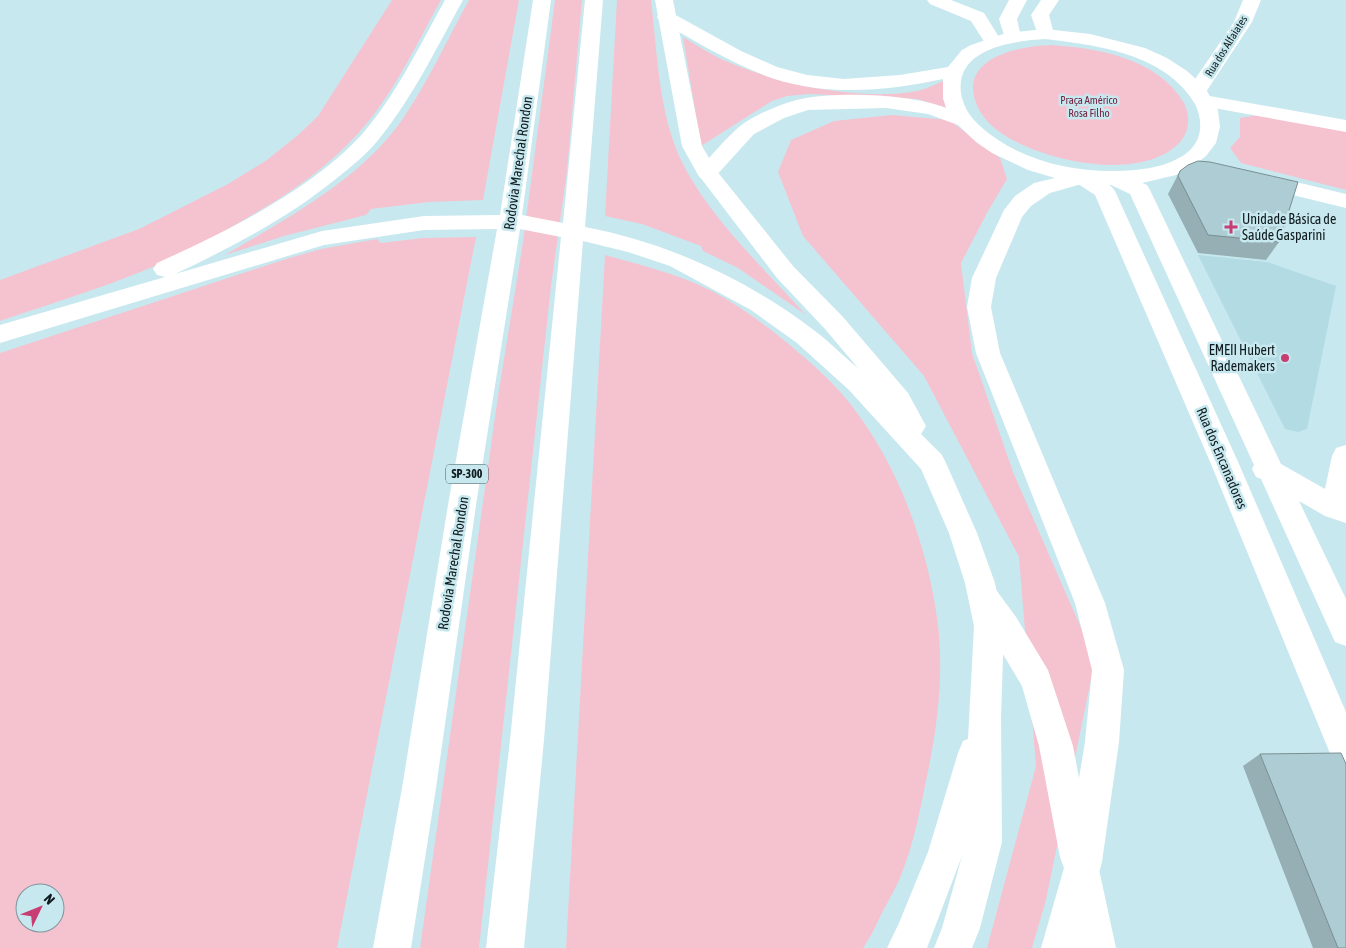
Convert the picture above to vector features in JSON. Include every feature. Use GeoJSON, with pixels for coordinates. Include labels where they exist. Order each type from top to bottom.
{"type":"FeatureCollection","features":[{"type":"Feature","properties":{"kind":"main road"},"geometry":{"type":"LineString","coordinates":[[6,332],[150,276],[227,241],[295,200],[341,165],[369,137],[398,98],[454,0]]}},
{"type":"Feature","properties":{"kind":"main road","name":"Rodovia Marechal Rondon"},"geometry":{"type":"LineString","coordinates":[[392,948],[419,788],[462,505],[500,281],[542,0]]}},
{"type":"Feature","properties":{"kind":"main road"},"geometry":{"type":"LineString","coordinates":[[505,948],[527,740],[594,0]]}},
{"type":"Feature","properties":{"kind":"main road"},"geometry":{"type":"LineString","coordinates":[[936,0],[978,17],[1003,40]]}},
{"type":"Feature","properties":{"kind":"main road"},"geometry":{"type":"LineString","coordinates":[[1003,40],[1008,19],[1018,0]]}},
{"type":"Feature","properties":{"kind":"main road"},"geometry":{"type":"LineString","coordinates":[[1045,34],[1040,15],[1050,0]]}},
{"type":"Feature","properties":{"kind":"main road","name":"Rua dos Alfaiates"},"geometry":{"type":"LineString","coordinates":[[1200,96],[1243,22],[1252,0]]}},
{"type":"Feature","properties":{"kind":"main road"},"geometry":{"type":"LineString","coordinates":[[665,9],[730,54],[770,71],[807,81],[870,86],[912,81],[954,71]]}},
{"type":"Feature","properties":{"kind":"main road"},"geometry":{"type":"LineString","coordinates":[[665,9],[692,146],[707,173],[786,272],[834,323],[899,400],[932,463],[963,533],[982,595],[989,626],[985,718],[984,842],[954,948]]}},
{"type":"Feature","properties":{"kind":"main road"},"geometry":{"type":"LineString","coordinates":[[1045,34],[1088,38],[1115,44],[1147,56],[1176,72],[1200,96],[1211,119],[1209,136],[1200,152],[1182,165],[1153,175],[1116,179],[1082,177],[1043,167],[1005,153],[982,138],[964,121],[954,106],[950,91],[954,71],[969,54],[1003,40],[1045,34]]}},
{"type":"Feature","properties":{"kind":"main road"},"geometry":{"type":"LineString","coordinates":[[1200,96],[1346,126]]}},
{"type":"Feature","properties":{"kind":"main road"},"geometry":{"type":"LineString","coordinates":[[707,173],[747,130],[777,114],[806,104],[846,102],[902,104],[932,109],[964,121]]}},
{"type":"Feature","properties":{"kind":"main road"},"geometry":{"type":"LineString","coordinates":[[1182,165],[1209,168]]}},
{"type":"Feature","properties":{"kind":"main road"},"geometry":{"type":"LineString","coordinates":[[1012,215],[1008,203],[1011,193],[1022,182],[1043,167]]}},
{"type":"Feature","properties":{"kind":"main road"},"geometry":{"type":"LineString","coordinates":[[1236,175],[1346,201]]}},
{"type":"Feature","properties":{"kind":"main road"},"geometry":{"type":"LineString","coordinates":[[1060,948],[1082,873],[1102,742],[1108,670],[1090,603],[988,353],[979,307],[984,278],[1012,215],[1024,201],[1042,188],[1082,177]]}},
{"type":"Feature","properties":{"kind":"main road","name":"Rua dos Encanadores"},"geometry":{"type":"LineString","coordinates":[[1082,177],[1104,191],[1225,464],[1346,751]]}},
{"type":"Feature","properties":{"kind":"main road"},"geometry":{"type":"LineString","coordinates":[[1116,179],[1139,190],[1346,632]]}},
{"type":"Feature","properties":{"kind":"main road"},"geometry":{"type":"LineString","coordinates":[[6,332],[322,238],[424,223],[520,222],[601,237],[636,246],[678,262],[716,280],[759,304],[806,337],[858,383],[932,463]]}},
{"type":"Feature","properties":{"kind":"main road"},"geometry":{"type":"LineString","coordinates":[[1225,464],[1269,469],[1340,510],[1346,456]]}},
{"type":"Feature","properties":{"kind":"main road"},"geometry":{"type":"LineString","coordinates":[[982,595],[1005,627],[1037,681],[1056,746],[1097,948]]}},
{"type":"Feature","properties":{"kind":"main road"},"geometry":{"type":"LineString","coordinates":[[906,948],[913,936],[946,852],[985,718]]}},
{"type":"Feature","properties":{"kind":"shaded area","name":"EMEII Hubert Rademakers"},"geometry":{"type":"Polygon","coordinates":[[[1198,255],[1267,262],[1336,286],[1307,429],[1298,432],[1285,429],[1198,255]]]}},
{"type":"Feature","properties":{"kind":"green space"},"geometry":{"type":"Polygon","coordinates":[[[392,0],[441,0],[407,63],[378,109],[355,137],[328,163],[268,206],[185,252],[111,283],[0,321],[0,280],[139,229],[228,184],[267,160],[298,135],[318,116],[392,0]]]}},
{"type":"Feature","properties":{"kind":"green space"},"geometry":{"type":"Polygon","coordinates":[[[469,0],[519,0],[483,200],[429,202],[371,209],[366,215],[284,236],[225,255],[321,196],[366,161],[402,120],[437,61],[469,0]]]}},
{"type":"Feature","properties":{"kind":"green space"},"geometry":{"type":"Polygon","coordinates":[[[555,0],[582,0],[567,171],[551,286],[479,948],[420,948],[498,396],[523,242],[555,0]]]}},
{"type":"Feature","properties":{"kind":"green space"},"geometry":{"type":"Polygon","coordinates":[[[617,0],[651,0],[662,95],[677,151],[688,173],[717,217],[806,315],[738,268],[703,251],[701,246],[642,224],[605,216],[617,0]]]}},
{"type":"Feature","properties":{"kind":"green space"},"geometry":{"type":"Polygon","coordinates":[[[683,37],[714,56],[741,67],[764,75],[816,88],[869,94],[894,94],[921,90],[945,80],[950,109],[917,99],[810,94],[787,96],[772,101],[701,146],[683,37]]]}},
{"type":"Feature","properties":{"kind":"green space","name":"Praça Américo Rosa Filho"},"geometry":{"type":"Polygon","coordinates":[[[1051,45],[1088,49],[1125,58],[1159,75],[1173,88],[1184,103],[1188,117],[1184,137],[1163,155],[1140,162],[1114,165],[1085,163],[1057,157],[1031,149],[1008,138],[985,119],[976,104],[974,82],[978,71],[998,56],[1012,51],[1051,45]]]}},
{"type":"Feature","properties":{"kind":"green space"},"geometry":{"type":"Polygon","coordinates":[[[1269,113],[1346,131],[1346,190],[1241,163],[1230,148],[1240,137],[1240,118],[1269,113]]]}},
{"type":"Feature","properties":{"kind":"green space"},"geometry":{"type":"Polygon","coordinates":[[[892,115],[949,120],[1000,158],[1007,179],[961,263],[972,353],[1013,472],[1095,660],[1046,900],[1032,948],[987,948],[1036,766],[1019,557],[924,376],[803,236],[778,172],[791,140],[834,121],[892,115]]]}},
{"type":"Feature","properties":{"kind":"green space"},"geometry":{"type":"Polygon","coordinates":[[[476,237],[337,948],[0,948],[0,353],[286,259],[321,249],[377,239],[381,243],[423,238],[476,237]]]}},
{"type":"Feature","properties":{"kind":"green space"},"geometry":{"type":"Polygon","coordinates":[[[605,255],[673,275],[712,291],[733,303],[791,346],[835,386],[866,425],[896,478],[908,507],[927,565],[938,625],[940,684],[938,704],[930,762],[919,815],[907,859],[899,881],[863,948],[566,948],[605,255]]]}},
{"type":"Feature","properties":{"kind":"building","name":"Unidade Básica de Saúde Gasparini"},"geometry":{"type":"Polygon","coordinates":[[[1198,161],[1298,182],[1279,242],[1208,235],[1178,176],[1180,171],[1188,165],[1198,161]]]}},
{"type":"Feature","properties":{"kind":"building"},"geometry":{"type":"Polygon","coordinates":[[[1341,753],[1346,764],[1346,948],[1338,948],[1260,754],[1341,753]]]}},
{"type":"Feature","properties":{"kind":"place","name":"Unidade Básica de Saúde Gasparini"},"geometry":{"type":"Point","coordinates":[1231,227]}},
{"type":"Feature","properties":{"kind":"place","name":"EMEII Hubert Rademakers"},"geometry":{"type":"Point","coordinates":[1285,358]}}]}
